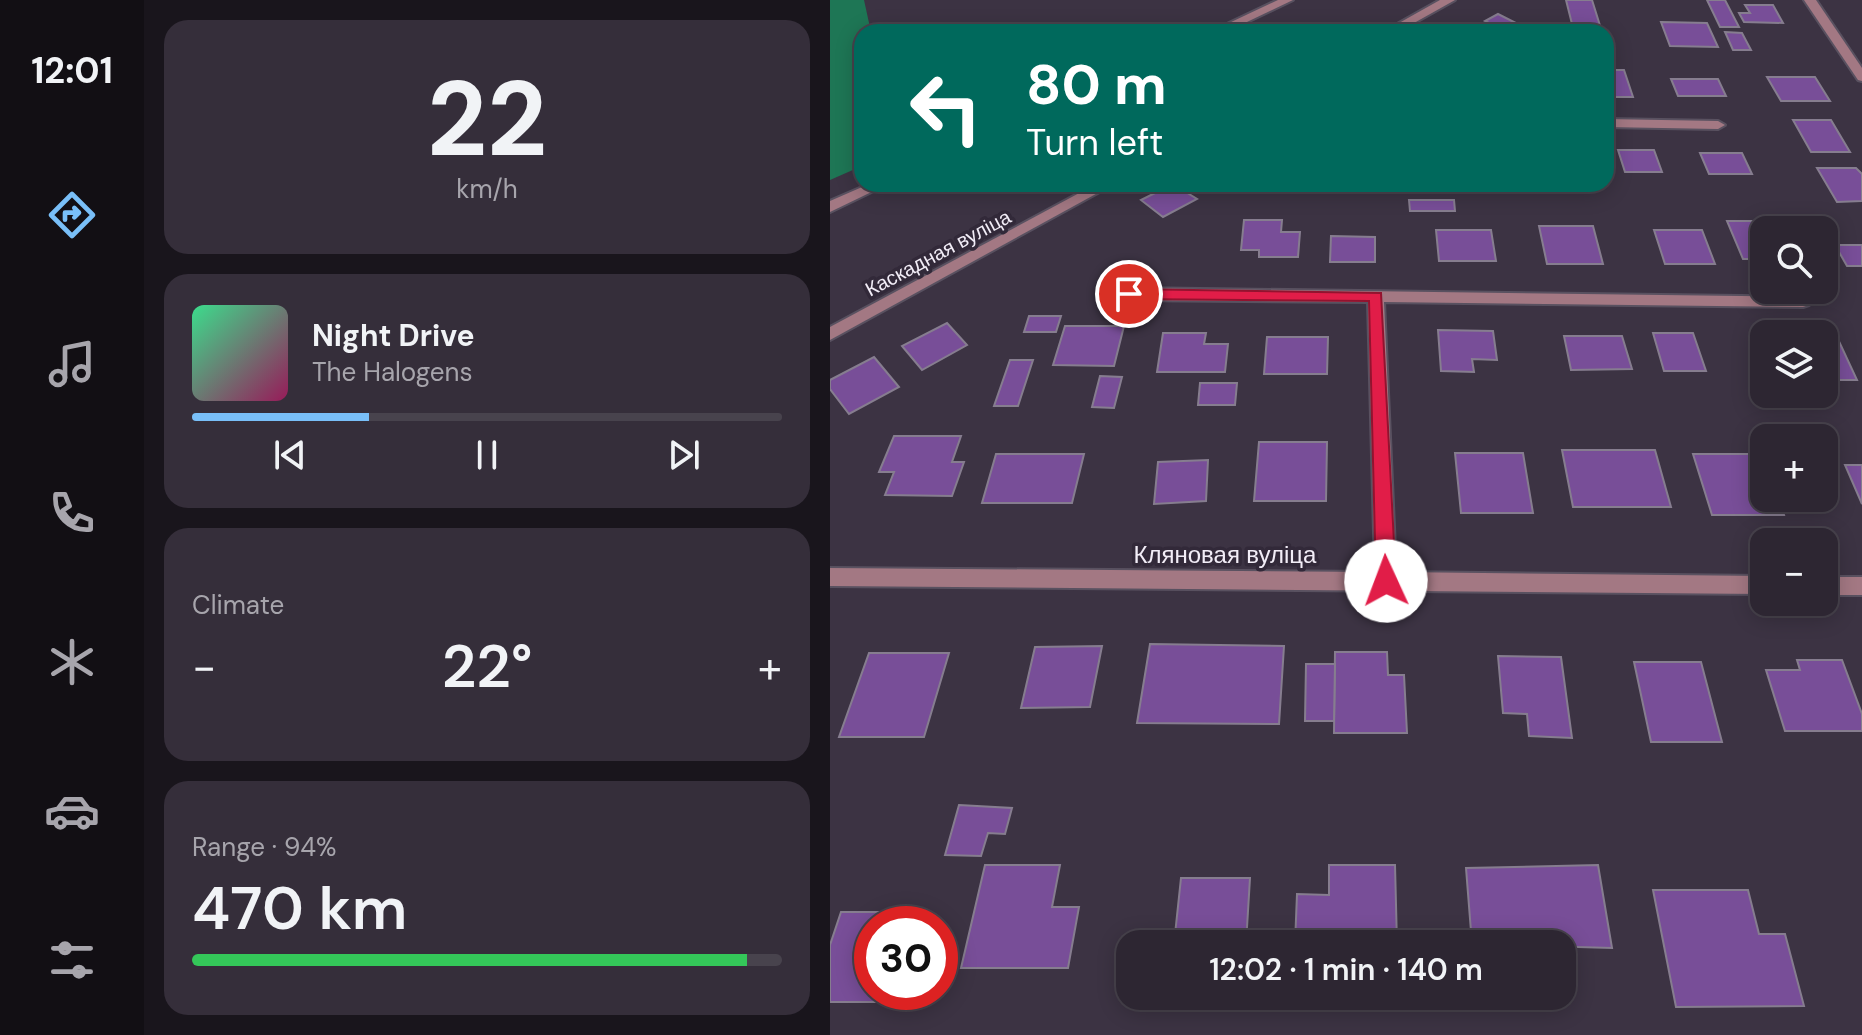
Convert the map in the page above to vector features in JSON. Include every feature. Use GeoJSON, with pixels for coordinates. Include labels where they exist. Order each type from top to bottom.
{"type":"FeatureCollection","features":[{"type":"Feature","properties":{"kind":"street"},"geometry":{"type":"LineString","coordinates":[[1234,24],[1287,0]]}},
{"type":"Feature","properties":{"kind":"street"},"geometry":{"type":"LineString","coordinates":[[1404,24],[1449,0]]}},
{"type":"Feature","properties":{"kind":"street"},"geometry":{"type":"LineString","coordinates":[[1810,0],[1862,77]]}},
{"type":"Feature","properties":{"kind":"street"},"geometry":{"type":"LineString","coordinates":[[1614,123],[1718,125]]}},
{"type":"Feature","properties":{"kind":"street"},"geometry":{"type":"LineString","coordinates":[[830,207],[863,192]]}},
{"type":"Feature","properties":{"kind":"street","name":"Каскадная вуліца"},"geometry":{"type":"LineString","coordinates":[[830,334],[1092,192]]}},
{"type":"Feature","properties":{"kind":"street"},"geometry":{"type":"LineString","coordinates":[[1129,294],[1750,300]]}},
{"type":"Feature","properties":{"kind":"street"},"geometry":{"type":"LineString","coordinates":[[1376,296],[1386,581]]}},
{"type":"Feature","properties":{"kind":"street","name":"Кляновая вуліца"},"geometry":{"type":"LineString","coordinates":[[830,577],[1750,585]]}},
{"type":"Feature","properties":{"kind":"street"},"geometry":{"type":"LineString","coordinates":[[1838,586],[1862,586]]}},
{"type":"Feature","properties":{"kind":"green space"},"geometry":{"type":"Polygon","coordinates":[[[830,0],[864,0],[869,24],[854,24],[854,170],[830,180],[830,0]]]}},
{"type":"Feature","properties":{"kind":"building"},"geometry":{"type":"Polygon","coordinates":[[[1566,0],[1592,0],[1600,24],[1572,24],[1566,0]]]}},
{"type":"Feature","properties":{"kind":"building"},"geometry":{"type":"Polygon","coordinates":[[[1707,0],[1725,0],[1739,27],[1720,27],[1707,0]]]}},
{"type":"Feature","properties":{"kind":"building"},"geometry":{"type":"Polygon","coordinates":[[[1745,5],[1773,5],[1783,23],[1744,22],[1739,13],[1750,13],[1745,5]]]}},
{"type":"Feature","properties":{"kind":"building"},"geometry":{"type":"Polygon","coordinates":[[[1498,14],[1518,24],[1491,24],[1485,21],[1498,14]]]}},
{"type":"Feature","properties":{"kind":"building"},"geometry":{"type":"Polygon","coordinates":[[[1661,22],[1707,23],[1718,47],[1670,46],[1661,22]]]}},
{"type":"Feature","properties":{"kind":"building"},"geometry":{"type":"Polygon","coordinates":[[[1725,32],[1742,33],[1751,50],[1733,50],[1725,32]]]}},
{"type":"Feature","properties":{"kind":"building"},"geometry":{"type":"Polygon","coordinates":[[[1614,70],[1624,70],[1633,97],[1614,97],[1614,70]]]}},
{"type":"Feature","properties":{"kind":"building"},"geometry":{"type":"Polygon","coordinates":[[[1767,77],[1815,77],[1830,101],[1781,101],[1767,77]]]}},
{"type":"Feature","properties":{"kind":"building"},"geometry":{"type":"Polygon","coordinates":[[[1671,79],[1718,79],[1726,96],[1678,96],[1671,79]]]}},
{"type":"Feature","properties":{"kind":"building"},"geometry":{"type":"Polygon","coordinates":[[[1793,120],[1831,120],[1850,152],[1811,152],[1793,120]]]}},
{"type":"Feature","properties":{"kind":"building"},"geometry":{"type":"Polygon","coordinates":[[[1618,150],[1654,150],[1662,172],[1625,172],[1618,150]]]}},
{"type":"Feature","properties":{"kind":"building"},"geometry":{"type":"Polygon","coordinates":[[[1700,153],[1742,153],[1752,174],[1709,174],[1700,153]]]}},
{"type":"Feature","properties":{"kind":"building"},"geometry":{"type":"Polygon","coordinates":[[[1817,168],[1856,168],[1862,174],[1862,201],[1837,202],[1817,168]]]}},
{"type":"Feature","properties":{"kind":"building"},"geometry":{"type":"Polygon","coordinates":[[[1157,192],[1186,192],[1197,199],[1163,217],[1141,200],[1157,192]]]}},
{"type":"Feature","properties":{"kind":"building"},"geometry":{"type":"Polygon","coordinates":[[[1409,200],[1454,200],[1455,211],[1410,211],[1409,200]]]}},
{"type":"Feature","properties":{"kind":"building"},"geometry":{"type":"Polygon","coordinates":[[[1244,220],[1282,220],[1281,232],[1300,232],[1298,257],[1259,257],[1259,250],[1241,250],[1244,220]]]}},
{"type":"Feature","properties":{"kind":"building"},"geometry":{"type":"Polygon","coordinates":[[[1727,221],[1750,221],[1750,259],[1743,259],[1727,221]]]}},
{"type":"Feature","properties":{"kind":"building"},"geometry":{"type":"Polygon","coordinates":[[[1539,226],[1593,226],[1603,264],[1547,264],[1539,226]]]}},
{"type":"Feature","properties":{"kind":"building"},"geometry":{"type":"Polygon","coordinates":[[[1436,230],[1491,230],[1496,261],[1439,261],[1436,230]]]}},
{"type":"Feature","properties":{"kind":"building"},"geometry":{"type":"Polygon","coordinates":[[[1654,230],[1702,230],[1715,264],[1665,264],[1654,230]]]}},
{"type":"Feature","properties":{"kind":"building"},"geometry":{"type":"Polygon","coordinates":[[[1331,236],[1375,237],[1375,262],[1330,262],[1331,236]]]}},
{"type":"Feature","properties":{"kind":"building"},"geometry":{"type":"Polygon","coordinates":[[[1838,245],[1862,245],[1862,266],[1847,266],[1838,245]]]}},
{"type":"Feature","properties":{"kind":"building"},"geometry":{"type":"Polygon","coordinates":[[[1029,316],[1061,316],[1056,332],[1024,332],[1029,316]]]}},
{"type":"Feature","properties":{"kind":"building"},"geometry":{"type":"Polygon","coordinates":[[[947,323],[967,345],[922,370],[902,346],[947,323]]]}},
{"type":"Feature","properties":{"kind":"building"},"geometry":{"type":"Polygon","coordinates":[[[1065,326],[1124,326],[1114,366],[1053,365],[1065,326]]]}},
{"type":"Feature","properties":{"kind":"building"},"geometry":{"type":"Polygon","coordinates":[[[1438,330],[1493,331],[1497,360],[1472,359],[1474,372],[1441,371],[1438,330]]]}},
{"type":"Feature","properties":{"kind":"building"},"geometry":{"type":"Polygon","coordinates":[[[1163,333],[1206,333],[1204,344],[1228,344],[1225,372],[1157,372],[1163,333]]]}},
{"type":"Feature","properties":{"kind":"building"},"geometry":{"type":"Polygon","coordinates":[[[1653,333],[1693,333],[1706,371],[1664,371],[1653,333]]]}},
{"type":"Feature","properties":{"kind":"building"},"geometry":{"type":"Polygon","coordinates":[[[1564,336],[1622,336],[1632,369],[1571,370],[1564,336]]]}},
{"type":"Feature","properties":{"kind":"building"},"geometry":{"type":"Polygon","coordinates":[[[1267,337],[1328,337],[1327,374],[1264,374],[1267,337]]]}},
{"type":"Feature","properties":{"kind":"building"},"geometry":{"type":"Polygon","coordinates":[[[1838,339],[1857,380],[1838,380],[1838,339]]]}},
{"type":"Feature","properties":{"kind":"building"},"geometry":{"type":"Polygon","coordinates":[[[874,357],[899,387],[849,414],[830,389],[830,380],[874,357]]]}},
{"type":"Feature","properties":{"kind":"building"},"geometry":{"type":"Polygon","coordinates":[[[1010,360],[1033,360],[1018,406],[994,406],[1010,360]]]}},
{"type":"Feature","properties":{"kind":"building"},"geometry":{"type":"Polygon","coordinates":[[[1100,376],[1122,377],[1114,408],[1092,407],[1100,376]]]}},
{"type":"Feature","properties":{"kind":"building"},"geometry":{"type":"Polygon","coordinates":[[[1200,383],[1237,383],[1235,405],[1198,405],[1200,383]]]}},
{"type":"Feature","properties":{"kind":"building"},"geometry":{"type":"Polygon","coordinates":[[[894,436],[961,436],[952,462],[964,462],[952,496],[885,495],[894,472],[879,472],[894,436]]]}},
{"type":"Feature","properties":{"kind":"building"},"geometry":{"type":"Polygon","coordinates":[[[1259,442],[1327,442],[1326,501],[1254,501],[1259,442]]]}},
{"type":"Feature","properties":{"kind":"building"},"geometry":{"type":"Polygon","coordinates":[[[1562,450],[1655,450],[1671,507],[1573,507],[1562,450]]]}},
{"type":"Feature","properties":{"kind":"building"},"geometry":{"type":"Polygon","coordinates":[[[1455,453],[1523,453],[1533,513],[1461,513],[1455,453]]]}},
{"type":"Feature","properties":{"kind":"building"},"geometry":{"type":"Polygon","coordinates":[[[996,454],[1084,454],[1072,503],[982,503],[996,454]]]}},
{"type":"Feature","properties":{"kind":"building"},"geometry":{"type":"Polygon","coordinates":[[[1693,454],[1750,454],[1750,512],[1783,512],[1784,515],[1712,515],[1693,454]]]}},
{"type":"Feature","properties":{"kind":"building"},"geometry":{"type":"Polygon","coordinates":[[[1208,460],[1206,501],[1154,504],[1158,462],[1208,460]]]}},
{"type":"Feature","properties":{"kind":"building"},"geometry":{"type":"Polygon","coordinates":[[[1845,465],[1862,465],[1862,504],[1845,465]]]}},
{"type":"Feature","properties":{"kind":"building"},"geometry":{"type":"Polygon","coordinates":[[[1150,644],[1284,646],[1279,724],[1137,723],[1150,644]]]}},
{"type":"Feature","properties":{"kind":"building"},"geometry":{"type":"Polygon","coordinates":[[[1102,646],[1090,707],[1021,708],[1035,647],[1102,646]]]}},
{"type":"Feature","properties":{"kind":"building"},"geometry":{"type":"Polygon","coordinates":[[[1335,652],[1387,652],[1388,675],[1404,675],[1407,733],[1334,733],[1335,652]]]}},
{"type":"Feature","properties":{"kind":"building"},"geometry":{"type":"Polygon","coordinates":[[[869,653],[949,653],[924,737],[839,737],[869,653]]]}},
{"type":"Feature","properties":{"kind":"building"},"geometry":{"type":"Polygon","coordinates":[[[1498,656],[1561,657],[1572,738],[1529,736],[1527,714],[1503,713],[1498,656]]]}},
{"type":"Feature","properties":{"kind":"building"},"geometry":{"type":"Polygon","coordinates":[[[1797,660],[1842,660],[1862,714],[1862,731],[1785,731],[1766,670],[1800,670],[1797,660]]]}},
{"type":"Feature","properties":{"kind":"building"},"geometry":{"type":"Polygon","coordinates":[[[1634,662],[1701,662],[1722,742],[1651,742],[1634,662]]]}},
{"type":"Feature","properties":{"kind":"building"},"geometry":{"type":"Polygon","coordinates":[[[1306,664],[1335,664],[1334,721],[1305,721],[1306,664]]]}},
{"type":"Feature","properties":{"kind":"building"},"geometry":{"type":"Polygon","coordinates":[[[959,805],[1012,808],[1005,834],[988,833],[981,856],[945,855],[959,805]]]}},
{"type":"Feature","properties":{"kind":"building"},"geometry":{"type":"Polygon","coordinates":[[[985,865],[1060,865],[1052,907],[1079,907],[1068,968],[961,968],[985,865]]]}},
{"type":"Feature","properties":{"kind":"building"},"geometry":{"type":"Polygon","coordinates":[[[1329,865],[1395,865],[1397,930],[1296,930],[1297,894],[1329,895],[1329,865]]]}},
{"type":"Feature","properties":{"kind":"building"},"geometry":{"type":"Polygon","coordinates":[[[1598,865],[1612,948],[1576,947],[1576,930],[1471,930],[1466,868],[1598,865]]]}},
{"type":"Feature","properties":{"kind":"building"},"geometry":{"type":"Polygon","coordinates":[[[1181,878],[1250,878],[1247,930],[1175,930],[1181,878]]]}},
{"type":"Feature","properties":{"kind":"building"},"geometry":{"type":"Polygon","coordinates":[[[1653,890],[1748,890],[1759,934],[1785,934],[1804,1006],[1676,1007],[1653,890]]]}},
{"type":"Feature","properties":{"kind":"building"},"geometry":{"type":"Polygon","coordinates":[[[841,912],[854,912],[854,1002],[830,1002],[830,945],[841,912]]]}},
{"type":"Feature","properties":{"kind":"route"},"geometry":{"type":"LineString","coordinates":[[1129,294],[1376,296],[1386,581]]}}]}
